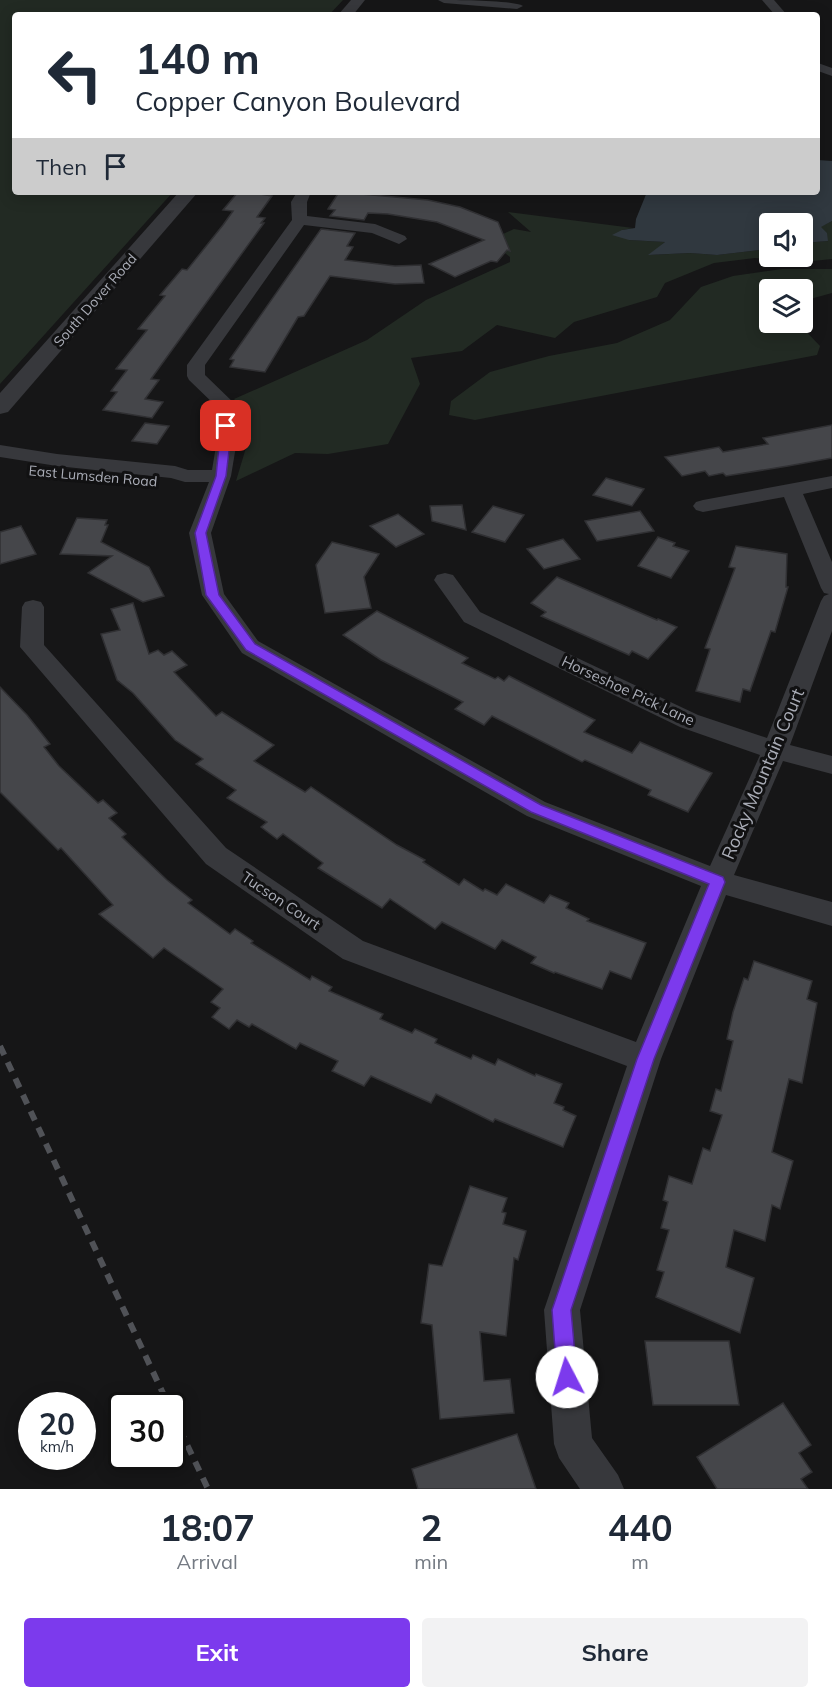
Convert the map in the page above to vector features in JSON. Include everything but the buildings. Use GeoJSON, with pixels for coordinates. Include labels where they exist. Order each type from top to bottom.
{"type":"FeatureCollection","features":[{"type":"Feature","properties":{"kind":"street"},"geometry":{"type":"LineString","coordinates":[[348,12],[358,0]]}},
{"type":"Feature","properties":{"kind":"street"},"geometry":{"type":"LineString","coordinates":[[768,0],[778,12]]}},
{"type":"Feature","properties":{"kind":"street"},"geometry":{"type":"LineString","coordinates":[[439,2],[517,6]]}},
{"type":"Feature","properties":{"kind":"street","name":"South Dover Road"},"geometry":{"type":"LineString","coordinates":[[0,407],[186,195]]}},
{"type":"Feature","properties":{"kind":"street"},"geometry":{"type":"LineString","coordinates":[[302,195],[299,202],[300,220],[196,365],[196,376],[227,406],[226,446],[221,476],[200,533],[213,595],[250,647],[536,809],[717,882],[832,914]]}},
{"type":"Feature","properties":{"kind":"street"},"geometry":{"type":"LineString","coordinates":[[300,220],[375,229],[399,238]]}},
{"type":"Feature","properties":{"kind":"street","name":"East Lumsden Road"},"geometry":{"type":"LineString","coordinates":[[0,451],[57,460],[175,472],[185,476],[221,476]]}},
{"type":"Feature","properties":{"kind":"street","name":"East Lumsden Road"},"geometry":{"type":"LineString","coordinates":[[0,467],[75,477],[152,483],[176,482],[185,476]]}},
{"type":"Feature","properties":{"kind":"street"},"geometry":{"type":"LineString","coordinates":[[704,506],[832,482]]}},
{"type":"Feature","properties":{"kind":"street"},"geometry":{"type":"LineString","coordinates":[[791,490],[832,588]]}},
{"type":"Feature","properties":{"kind":"street","name":"Horseshoe Pick Lane"},"geometry":{"type":"LineString","coordinates":[[445,580],[472,617],[689,721],[775,750],[832,765]]}},
{"type":"Feature","properties":{"kind":"street","name":"Rocky Mountain Court"},"geometry":{"type":"LineString","coordinates":[[604,1489],[573,1444],[562,1310],[645,1059],[717,882],[775,750],[832,601]]}},
{"type":"Feature","properties":{"kind":"street","name":"Tucson Court"},"geometry":{"type":"LineString","coordinates":[[33,607],[32,647],[216,856],[353,950],[645,1059]]}},
{"type":"Feature","properties":{"kind":"shaded area"},"geometry":{"type":"Polygon","coordinates":[[[0,0],[343,0],[332,12],[12,12],[12,195],[170,195],[0,384],[0,0]]]}},
{"type":"Feature","properties":{"kind":"shaded area"},"geometry":{"type":"Polygon","coordinates":[[[820,160],[832,161],[832,221],[821,227],[827,233],[828,241],[813,242],[813,213],[759,213],[759,250],[717,255],[690,253],[648,255],[665,242],[629,240],[612,235],[622,230],[635,228],[636,219],[646,195],[820,195],[820,160]]]}},
{"type":"Feature","properties":{"kind":"shaded area"},"geometry":{"type":"Polygon","coordinates":[[[508,212],[633,228],[622,230],[629,240],[665,242],[650,255],[690,253],[717,255],[759,250],[759,258],[714,263],[665,283],[657,297],[574,322],[555,338],[497,325],[462,351],[411,358],[420,384],[388,444],[328,454],[295,453],[236,481],[251,431],[248,414],[234,399],[367,340],[426,300],[510,262],[510,257],[501,250],[503,234],[514,229],[531,232],[508,212]]]}},
{"type":"Feature","properties":{"kind":"shaded area"},"geometry":{"type":"Polygon","coordinates":[[[832,221],[832,259],[813,261],[813,242],[828,241],[820,227],[832,221]]]}},
{"type":"Feature","properties":{"kind":"shaded area"},"geometry":{"type":"Polygon","coordinates":[[[782,269],[832,269],[832,293],[813,298],[813,279],[759,279],[759,333],[808,333],[820,346],[817,355],[475,420],[449,415],[451,401],[490,372],[549,356],[617,343],[670,320],[701,287],[733,276],[782,269]]]}},
{"type":"Feature","properties":{"kind":"railway"},"geometry":{"type":"LineString","coordinates":[[0,1046],[162,1392]]}},
{"type":"Feature","properties":{"kind":"railway"},"geometry":{"type":"LineString","coordinates":[[186,1443],[208,1489]]}},
{"type":"Feature","properties":{"kind":"route"},"geometry":{"type":"LineString","coordinates":[[226,426],[226,446],[221,476],[200,533],[213,595],[250,647],[536,809],[717,882],[645,1059],[562,1310],[567,1377]]}}]}
